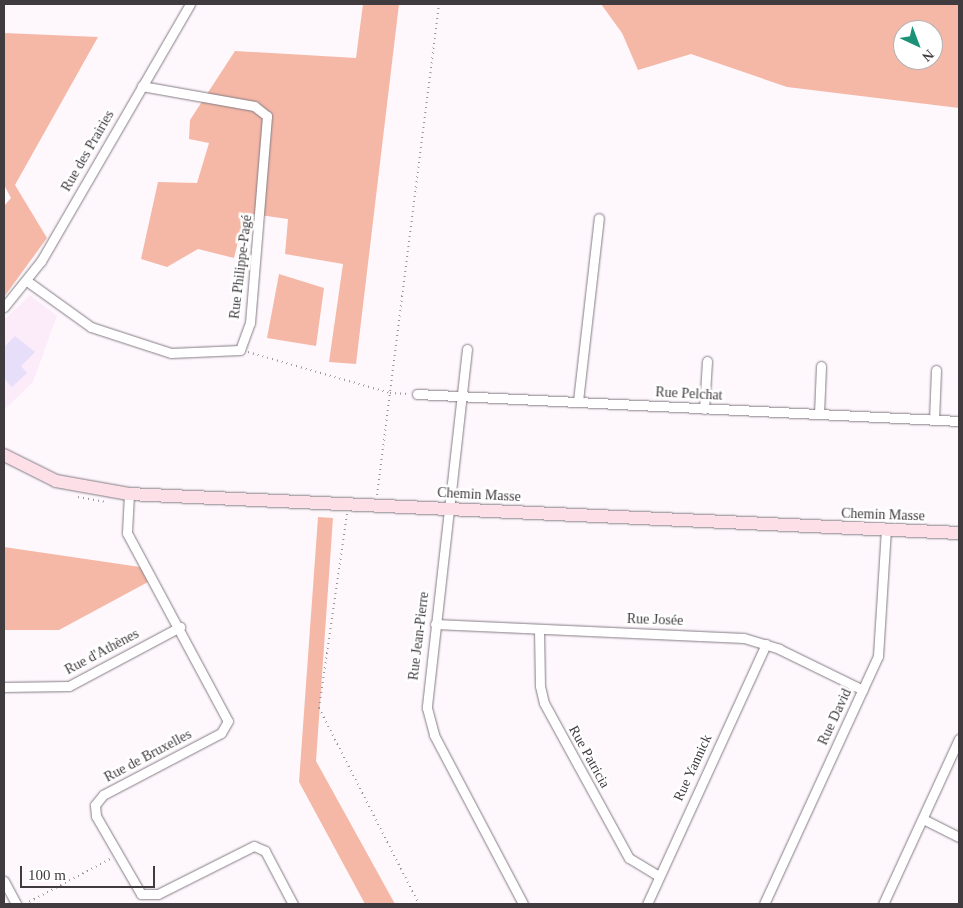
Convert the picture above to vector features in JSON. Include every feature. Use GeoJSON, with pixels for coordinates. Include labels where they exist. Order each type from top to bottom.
{"type":"FeatureCollection","features":[{"type":"Feature","properties":{"kind":"street","name":"Rue des Prairies"},"geometry":{"type":"LineString","coordinates":[[4,307],[27,281],[190,4]]}},
{"type":"Feature","properties":{"kind":"street","name":"Rue Philippe-Pagé"},"geometry":{"type":"LineString","coordinates":[[142,86],[254,106],[267,116],[270,126],[250,323],[240,350]]}},
{"type":"Feature","properties":{"kind":"street"},"geometry":{"type":"LineString","coordinates":[[578,401],[599,218]]}},
{"type":"Feature","properties":{"kind":"street"},"geometry":{"type":"LineString","coordinates":[[27,281],[91,327],[171,352],[240,350]]}},
{"type":"Feature","properties":{"kind":"street","name":"Rue Jean-Pierre"},"geometry":{"type":"LineString","coordinates":[[468,349],[426,702],[432,729],[523,904]]}},
{"type":"Feature","properties":{"kind":"street"},"geometry":{"type":"LineString","coordinates":[[704,408],[707,361]]}},
{"type":"Feature","properties":{"kind":"street"},"geometry":{"type":"LineString","coordinates":[[819,414],[820,366]]}},
{"type":"Feature","properties":{"kind":"street"},"geometry":{"type":"LineString","coordinates":[[934,420],[936,370]]}},
{"type":"Feature","properties":{"kind":"street","name":"Rue Pelchat"},"geometry":{"type":"LineString","coordinates":[[417,394],[959,421]]}},
{"type":"Feature","properties":{"kind":"street","name":"Chemin Masse"},"geometry":{"type":"LineString","coordinates":[[4,456],[56,481],[129,494],[959,533]]}},
{"type":"Feature","properties":{"kind":"street","name":"Rue de Bruxelles"},"geometry":{"type":"LineString","coordinates":[[129,494],[127,533],[180,627],[228,721],[221,733],[99,798],[96,816],[136,890],[151,896],[246,846],[258,846],[268,855],[293,904]]}},
{"type":"Feature","properties":{"kind":"street","name":"Rue David"},"geometry":{"type":"LineString","coordinates":[[764,904],[863,690],[882,636],[886,530]]}},
{"type":"Feature","properties":{"kind":"street","name":"Rue Josée"},"geometry":{"type":"LineString","coordinates":[[434,624],[539,630],[738,637],[766,644],[863,690]]}},
{"type":"Feature","properties":{"kind":"street","name":"Rue d'Athènes"},"geometry":{"type":"LineString","coordinates":[[4,687],[70,686],[180,627]]}},
{"type":"Feature","properties":{"kind":"street","name":"Rue Patricia"},"geometry":{"type":"LineString","coordinates":[[539,630],[540,686],[544,703],[629,858],[659,876]]}},
{"type":"Feature","properties":{"kind":"street","name":"Rue Yannick"},"geometry":{"type":"LineString","coordinates":[[647,904],[766,644]]}},
{"type":"Feature","properties":{"kind":"street"},"geometry":{"type":"LineString","coordinates":[[883,904],[959,739]]}},
{"type":"Feature","properties":{"kind":"street"},"geometry":{"type":"LineString","coordinates":[[923,819],[959,837]]}},
{"type":"Feature","properties":{"kind":"street"},"geometry":{"type":"LineString","coordinates":[[4,881],[16,904]]}},
{"type":"Feature","properties":{"kind":"path"},"geometry":{"type":"LineString","coordinates":[[375,505],[439,4]]}},
{"type":"Feature","properties":{"kind":"path"},"geometry":{"type":"LineString","coordinates":[[240,350],[390,393],[417,394]]}},
{"type":"Feature","properties":{"kind":"path"},"geometry":{"type":"LineString","coordinates":[[349,504],[319,708],[420,904]]}},
{"type":"Feature","properties":{"kind":"path"},"geometry":{"type":"LineString","coordinates":[[25,904],[116,855]]}},
{"type":"Feature","properties":{"kind":"shaded area"},"geometry":{"type":"Polygon","coordinates":[[[363,4],[399,4],[356,364],[329,362],[343,264],[285,254],[288,219],[245,213],[234,258],[198,249],[167,267],[141,259],[158,182],[197,183],[209,143],[189,139],[190,120],[235,51],[356,58],[363,4]]]}},
{"type":"Feature","properties":{"kind":"shaded area"},"geometry":{"type":"Polygon","coordinates":[[[601,4],[959,4],[959,108],[787,87],[691,54],[638,70],[622,33],[601,4]]]}},
{"type":"Feature","properties":{"kind":"shaded area"},"geometry":{"type":"Polygon","coordinates":[[[4,33],[98,37],[15,185],[47,238],[4,297],[4,206],[11,198],[4,185],[4,33]]]}},
{"type":"Feature","properties":{"kind":"shaded area"},"geometry":{"type":"Polygon","coordinates":[[[279,274],[324,288],[316,346],[267,338],[279,274]]]}},
{"type":"Feature","properties":{"kind":"shaded area"},"geometry":{"type":"Polygon","coordinates":[[[30,295],[57,316],[33,382],[4,410],[4,320],[30,295]]]}},
{"type":"Feature","properties":{"kind":"shaded area"},"geometry":{"type":"Polygon","coordinates":[[[318,517],[333,518],[316,761],[395,904],[365,904],[299,782],[318,517]]]}},
{"type":"Feature","properties":{"kind":"shaded area"},"geometry":{"type":"Polygon","coordinates":[[[4,547],[140,567],[148,582],[59,630],[4,630],[4,547]]]}},
{"type":"Feature","properties":{"kind":"building"},"geometry":{"type":"Polygon","coordinates":[[[15,336],[35,352],[21,366],[27,373],[12,387],[4,378],[4,347],[15,336]]]}}]}
